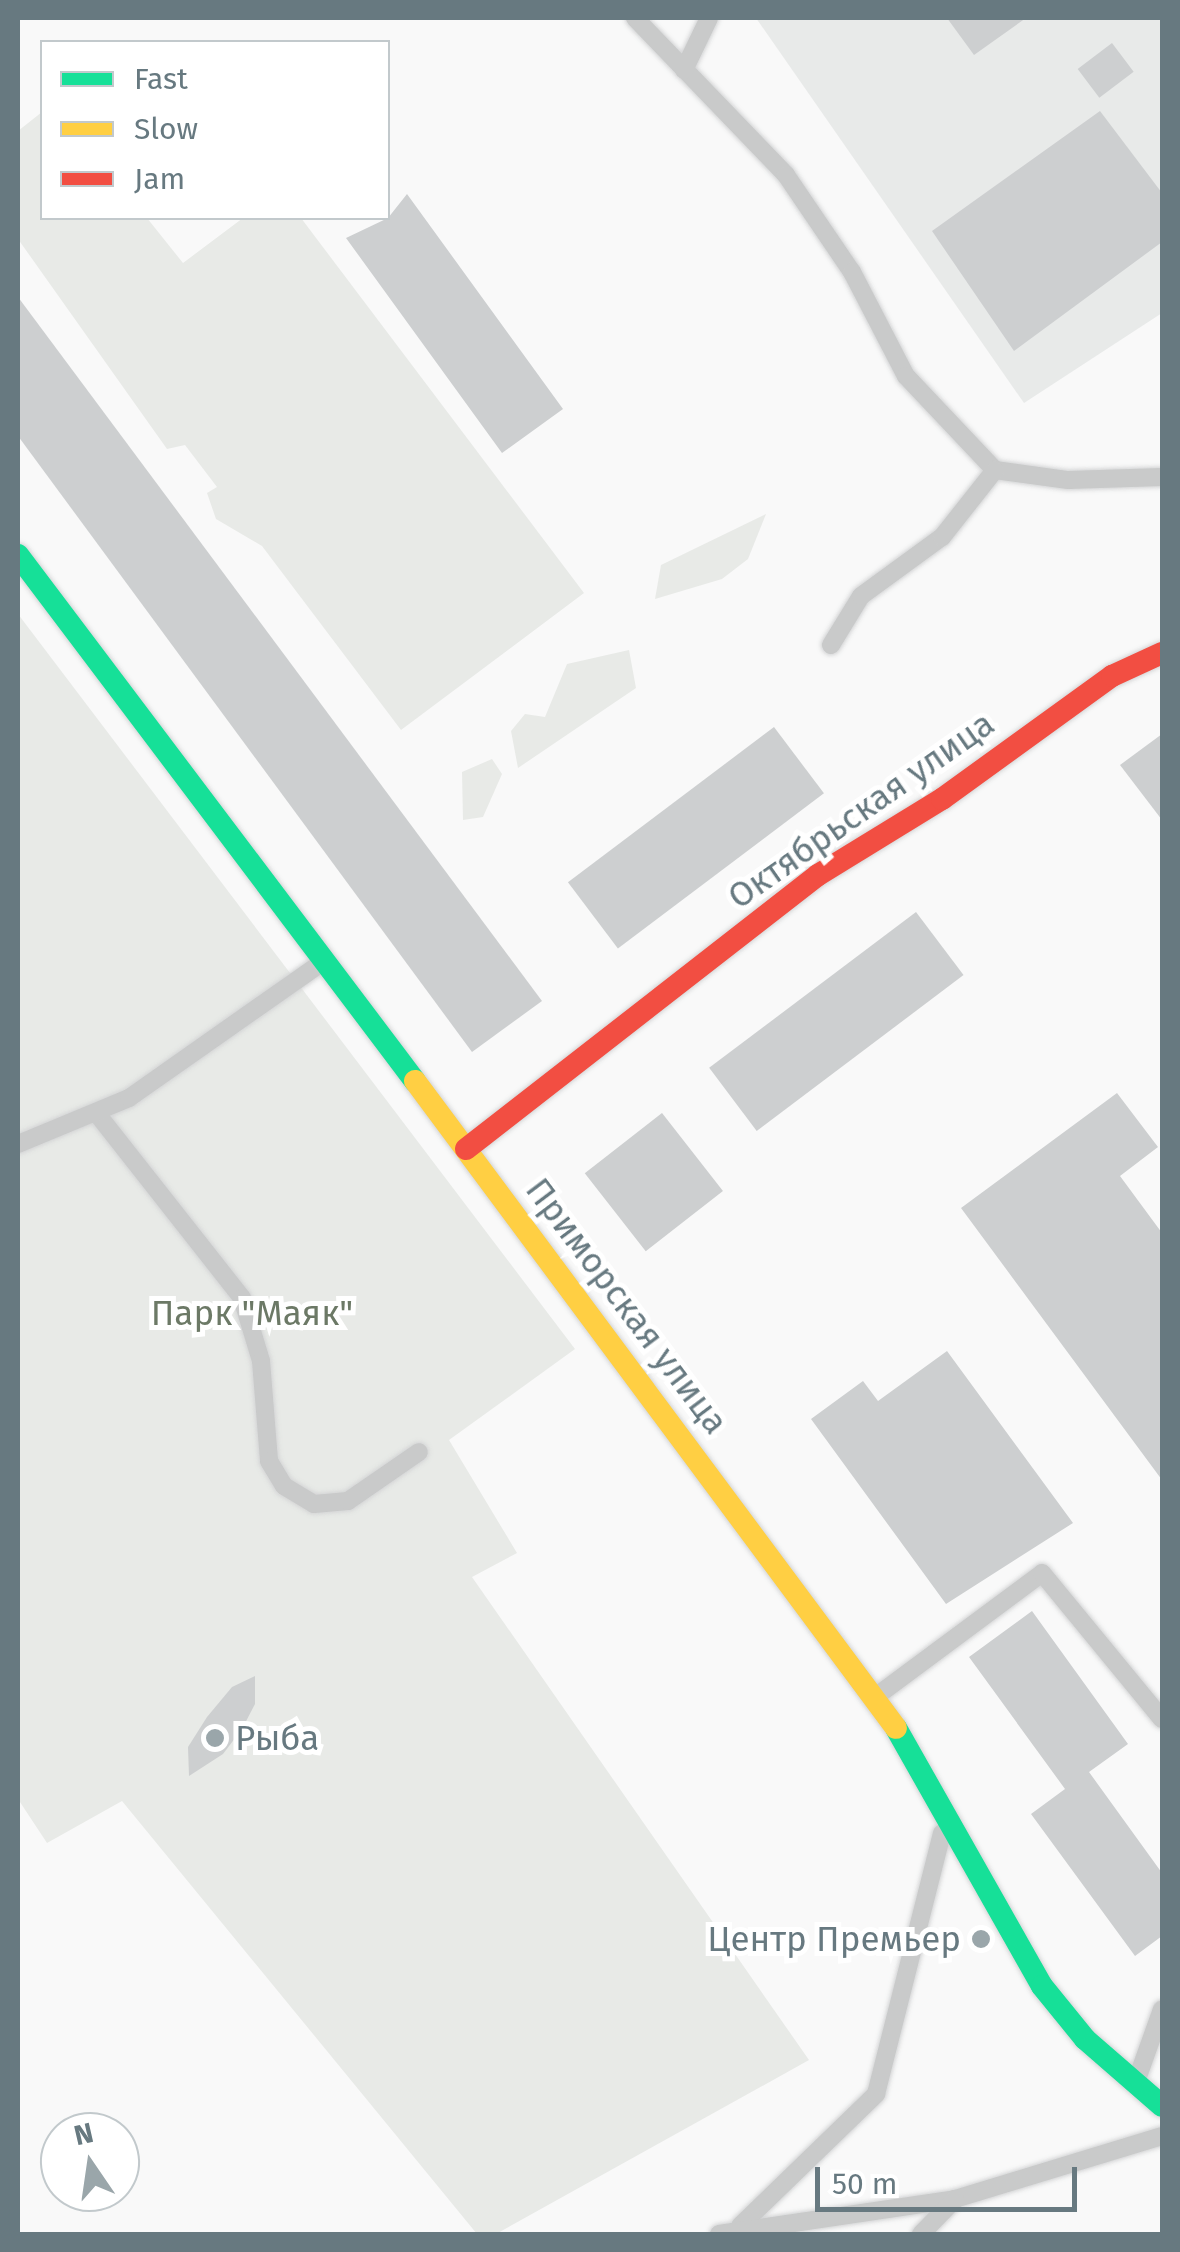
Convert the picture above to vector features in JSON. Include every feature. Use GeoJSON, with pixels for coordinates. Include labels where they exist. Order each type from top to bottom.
{"type":"FeatureCollection","features":[{"type":"Feature","properties":{"kind":"street","name":"Приморская улица"},"geometry":{"type":"LineString","coordinates":[[18,555],[878,1695],[1042,1986],[1085,2039],[1162,2106]]}},
{"type":"Feature","properties":{"kind":"street","name":"Октябрьская улица"},"geometry":{"type":"LineString","coordinates":[[466,1150],[818,876],[942,799],[1098,685],[1162,654]]}},
{"type":"Feature","properties":{"kind":"lane"},"geometry":{"type":"LineString","coordinates":[[634,18],[786,175],[852,272],[906,376],[995,470],[1068,480],[1162,477]]}},
{"type":"Feature","properties":{"kind":"lane"},"geometry":{"type":"LineString","coordinates":[[684,70],[709,18]]}},
{"type":"Feature","properties":{"kind":"lane"},"geometry":{"type":"LineString","coordinates":[[831,645],[861,596],[942,537],[995,470]]}},
{"type":"Feature","properties":{"kind":"lane"},"geometry":{"type":"LineString","coordinates":[[18,1144],[98,1114],[324,961]]}},
{"type":"Feature","properties":{"kind":"lane"},"geometry":{"type":"LineString","coordinates":[[98,1114],[242,1298],[261,1361],[269,1461],[284,1486],[314,1504],[348,1501],[419,1452]]}},
{"type":"Feature","properties":{"kind":"lane"},"geometry":{"type":"LineString","coordinates":[[878,1695],[1042,1572],[1162,1720]]}},
{"type":"Feature","properties":{"kind":"lane"},"geometry":{"type":"LineString","coordinates":[[740,2226],[876,2094],[947,1813]]}},
{"type":"Feature","properties":{"kind":"lane"},"geometry":{"type":"LineString","coordinates":[[1136,2082],[1162,2009]]}},
{"type":"Feature","properties":{"kind":"lane"},"geometry":{"type":"LineString","coordinates":[[719,2234],[740,2226],[956,2198],[1162,2136]]}},
{"type":"Feature","properties":{"kind":"lane"},"geometry":{"type":"LineString","coordinates":[[921,2234],[956,2198]]}},
{"type":"Feature","properties":{"kind":"shaded area"},"geometry":{"type":"Polygon","coordinates":[[[756,18],[1162,18],[1162,313],[1024,403],[756,18]]]}},
{"type":"Feature","properties":{"kind":"green space"},"geometry":{"type":"Polygon","coordinates":[[[40,114],[40,220],[149,220],[183,263],[240,220],[303,220],[584,593],[401,730],[262,546],[216,519],[207,493],[217,487],[185,445],[167,449],[18,239],[18,131],[40,114]]]}},
{"type":"Feature","properties":{"kind":"green space"},"geometry":{"type":"Polygon","coordinates":[[[766,514],[748,559],[722,579],[655,599],[661,565],[766,514]]]}},
{"type":"Feature","properties":{"kind":"green space","name":"Парк \"Маяк\""},"geometry":{"type":"Polygon","coordinates":[[[18,614],[575,1349],[449,1440],[517,1553],[472,1577],[809,2060],[496,2234],[477,2234],[122,1801],[47,1843],[18,1799],[18,614]]]}},
{"type":"Feature","properties":{"kind":"green space"},"geometry":{"type":"Polygon","coordinates":[[[629,650],[636,688],[518,768],[511,731],[525,714],[545,717],[567,664],[629,650]]]}},
{"type":"Feature","properties":{"kind":"green space"},"geometry":{"type":"Polygon","coordinates":[[[492,759],[502,774],[483,817],[463,820],[462,772],[492,759]]]}},
{"type":"Feature","properties":{"kind":"building"},"geometry":{"type":"Polygon","coordinates":[[[947,18],[1026,18],[974,55],[947,18]]]}},
{"type":"Feature","properties":{"kind":"building"},"geometry":{"type":"Polygon","coordinates":[[[1112,43],[1134,72],[1099,98],[1078,69],[1112,43]]]}},
{"type":"Feature","properties":{"kind":"building"},"geometry":{"type":"Polygon","coordinates":[[[1100,111],[1162,193],[1162,242],[1014,351],[932,231],[1100,111]]]}},
{"type":"Feature","properties":{"kind":"building"},"geometry":{"type":"Polygon","coordinates":[[[407,194],[563,409],[502,453],[346,238],[390,220],[407,194]]]}},
{"type":"Feature","properties":{"kind":"building"},"geometry":{"type":"Polygon","coordinates":[[[18,297],[542,1001],[472,1052],[18,436],[18,297]]]}},
{"type":"Feature","properties":{"kind":"building"},"geometry":{"type":"Polygon","coordinates":[[[774,727],[824,793],[618,949],[568,882],[774,727]]]}},
{"type":"Feature","properties":{"kind":"building"},"geometry":{"type":"Polygon","coordinates":[[[1162,734],[1162,820],[1120,765],[1162,734]]]}},
{"type":"Feature","properties":{"kind":"building"},"geometry":{"type":"Polygon","coordinates":[[[916,912],[964,975],[757,1131],[709,1068],[916,912]]]}},
{"type":"Feature","properties":{"kind":"building"},"geometry":{"type":"Polygon","coordinates":[[[1117,1093],[1158,1147],[1120,1176],[1162,1233],[1162,1480],[961,1208],[1117,1093]]]}},
{"type":"Feature","properties":{"kind":"building"},"geometry":{"type":"Polygon","coordinates":[[[662,1113],[723,1191],[646,1251],[585,1173],[662,1113]]]}},
{"type":"Feature","properties":{"kind":"building"},"geometry":{"type":"Polygon","coordinates":[[[947,1351],[1073,1523],[946,1604],[811,1419],[863,1381],[878,1401],[947,1351]]]}},
{"type":"Feature","properties":{"kind":"building"},"geometry":{"type":"Polygon","coordinates":[[[1032,1611],[1128,1744],[1089,1772],[1162,1873],[1162,1936],[1135,1956],[1031,1814],[1065,1789],[969,1657],[1032,1611]]]}},
{"type":"Feature","properties":{"kind":"building","name":"Рыба"},"geometry":{"type":"Polygon","coordinates":[[[255,1676],[255,1704],[242,1729],[223,1754],[189,1776],[188,1747],[207,1717],[232,1687],[255,1676]]]}},
{"type":"Feature","properties":{"kind":"traffic: fast"},"geometry":{"type":"LineString","coordinates":[[18,555],[415,1081]]}},
{"type":"Feature","properties":{"kind":"traffic: fast"},"geometry":{"type":"LineString","coordinates":[[896,1728],[1042,1986],[1085,2039],[1162,2106]]}},
{"type":"Feature","properties":{"kind":"traffic: slow"},"geometry":{"type":"LineString","coordinates":[[415,1081],[896,1728]]}},
{"type":"Feature","properties":{"kind":"traffic: jam"},"geometry":{"type":"LineString","coordinates":[[466,1149],[818,875],[942,799],[1112,676],[1162,653]]}},
{"type":"Feature","properties":{"kind":"place","name":"Рыба"},"geometry":{"type":"Point","coordinates":[215,1738]}},
{"type":"Feature","properties":{"kind":"place","name":"Центр Премьер"},"geometry":{"type":"Point","coordinates":[981,1939]}}]}
